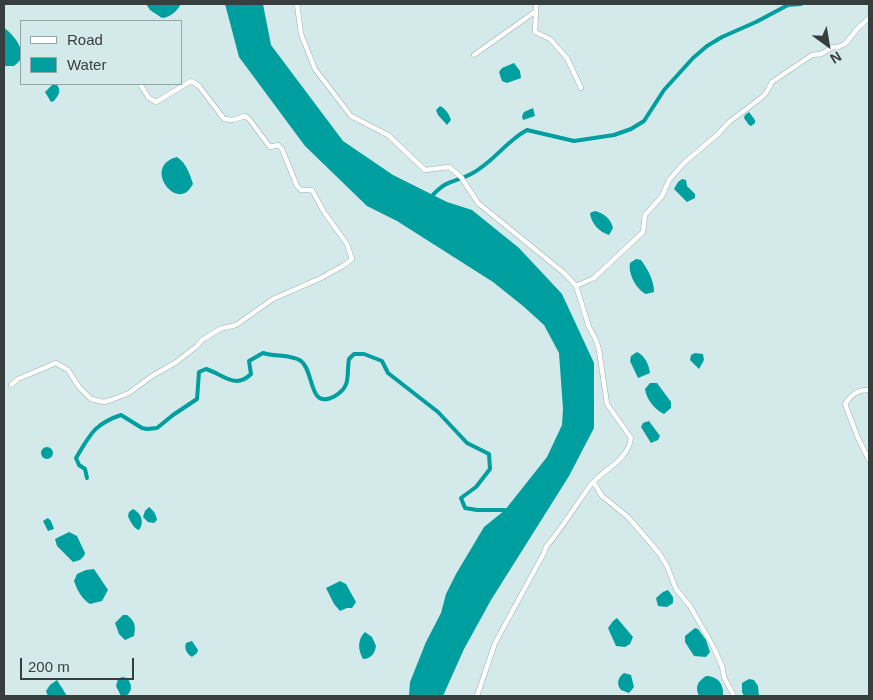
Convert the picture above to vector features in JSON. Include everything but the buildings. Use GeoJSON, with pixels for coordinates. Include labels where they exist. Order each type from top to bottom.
{"type":"FeatureCollection","features":[{"type":"Feature","properties":{"kind":"street"},"geometry":{"type":"LineString","coordinates":[[297,4],[301,34],[315,69],[352,116],[388,135],[425,170],[449,167],[461,177],[478,203],[564,273],[576,286],[589,328],[599,350],[607,404],[631,438],[630,444],[622,457],[594,483],[546,548],[492,648],[477,696]]}},
{"type":"Feature","properties":{"kind":"street"},"geometry":{"type":"LineString","coordinates":[[538,4],[536,6],[535,32],[550,39],[567,58],[581,88]]}},
{"type":"Feature","properties":{"kind":"street"},"geometry":{"type":"LineString","coordinates":[[474,55],[536,11]]}},
{"type":"Feature","properties":{"kind":"street"},"geometry":{"type":"LineString","coordinates":[[576,286],[594,278],[643,232],[645,215],[662,196],[669,180],[698,149],[766,93],[772,82],[812,55],[821,54],[833,47],[845,44],[869,18]]}},
{"type":"Feature","properties":{"kind":"street"},"geometry":{"type":"LineString","coordinates":[[11,385],[18,379],[56,363],[68,370],[79,387],[90,399],[104,402],[112,400],[129,393],[152,376],[175,363],[202,340],[220,329],[236,325],[273,299],[320,278],[352,259],[347,244],[324,212],[312,190],[301,190],[297,186],[282,149],[278,145],[273,147],[267,144],[249,119],[245,116],[233,120],[224,119],[206,94],[191,81],[156,102],[149,98],[141,85]]}},
{"type":"Feature","properties":{"kind":"street"},"geometry":{"type":"LineString","coordinates":[[869,390],[863,389],[850,396],[845,404],[869,460]]}},
{"type":"Feature","properties":{"kind":"street"},"geometry":{"type":"LineString","coordinates":[[594,483],[602,496],[628,517],[659,553],[667,566],[676,589],[690,606],[714,648],[722,666],[727,686],[734,696]]}},
{"type":"Feature","properties":{"kind":"water"},"geometry":{"type":"Polygon","coordinates":[[[146,4],[181,4],[173,13],[162,18],[150,10],[146,4]]]}},
{"type":"Feature","properties":{"kind":"water"},"geometry":{"type":"Polygon","coordinates":[[[225,4],[263,4],[271,45],[343,141],[393,175],[447,202],[472,210],[519,248],[562,294],[594,363],[594,428],[569,476],[491,600],[464,649],[443,696],[409,696],[410,682],[456,574],[484,527],[505,510],[547,457],[562,425],[563,409],[559,353],[544,325],[523,306],[493,282],[397,221],[367,206],[305,146],[239,57],[225,4]]]}},
{"type":"Feature","properties":{"kind":"water"},"geometry":{"type":"Polygon","coordinates":[[[4,28],[20,46],[20,60],[14,66],[4,66],[4,28]]]}},
{"type":"Feature","properties":{"kind":"water"},"geometry":{"type":"Polygon","coordinates":[[[514,63],[520,71],[521,78],[507,83],[502,81],[499,72],[502,68],[514,63]]]}},
{"type":"Feature","properties":{"kind":"water"},"geometry":{"type":"Polygon","coordinates":[[[52,85],[57,85],[59,91],[54,101],[51,102],[45,92],[52,85]]]}},
{"type":"Feature","properties":{"kind":"water"},"geometry":{"type":"Polygon","coordinates":[[[440,106],[446,110],[451,120],[447,125],[436,110],[440,106]]]}},
{"type":"Feature","properties":{"kind":"water"},"geometry":{"type":"Polygon","coordinates":[[[533,108],[535,116],[523,120],[524,112],[533,108]]]}},
{"type":"Feature","properties":{"kind":"water"},"geometry":{"type":"Polygon","coordinates":[[[749,112],[755,120],[755,123],[751,126],[744,118],[749,112]]]}},
{"type":"Feature","properties":{"kind":"water"},"geometry":{"type":"Polygon","coordinates":[[[177,157],[185,166],[193,184],[186,192],[179,194],[167,187],[163,181],[162,174],[163,167],[168,161],[177,157]]]}},
{"type":"Feature","properties":{"kind":"water"},"geometry":{"type":"Polygon","coordinates":[[[682,179],[686,180],[687,186],[695,194],[695,198],[687,202],[674,189],[682,179]]]}},
{"type":"Feature","properties":{"kind":"water"},"geometry":{"type":"Polygon","coordinates":[[[595,211],[604,215],[611,222],[613,228],[609,235],[602,232],[594,224],[590,213],[595,211]]]}},
{"type":"Feature","properties":{"kind":"water"},"geometry":{"type":"Polygon","coordinates":[[[636,259],[641,260],[648,271],[652,279],[654,292],[646,294],[642,292],[634,281],[630,272],[630,263],[636,259]]]}},
{"type":"Feature","properties":{"kind":"water"},"geometry":{"type":"Polygon","coordinates":[[[637,352],[646,360],[650,373],[638,378],[630,361],[631,356],[637,352]]]}},
{"type":"Feature","properties":{"kind":"water"},"geometry":{"type":"Polygon","coordinates":[[[695,353],[703,354],[704,360],[699,369],[690,360],[691,355],[695,353]]]}},
{"type":"Feature","properties":{"kind":"water"},"geometry":{"type":"Polygon","coordinates":[[[650,383],[657,383],[671,402],[671,408],[664,414],[654,407],[647,397],[645,389],[650,383]]]}},
{"type":"Feature","properties":{"kind":"water"},"geometry":{"type":"Polygon","coordinates":[[[649,421],[660,436],[658,440],[651,443],[641,427],[643,423],[649,421]]]}},
{"type":"Feature","properties":{"kind":"water"},"geometry":{"type":"Polygon","coordinates":[[[45,447],[49,447],[53,453],[49,459],[45,459],[41,455],[41,451],[45,447]]]}},
{"type":"Feature","properties":{"kind":"water"},"geometry":{"type":"Polygon","coordinates":[[[149,507],[156,516],[157,520],[154,523],[148,522],[143,517],[149,507]]]}},
{"type":"Feature","properties":{"kind":"water"},"geometry":{"type":"Polygon","coordinates":[[[133,509],[141,518],[142,524],[139,530],[128,516],[129,512],[133,509]]]}},
{"type":"Feature","properties":{"kind":"water"},"geometry":{"type":"Polygon","coordinates":[[[48,518],[54,529],[48,531],[43,521],[48,518]]]}},
{"type":"Feature","properties":{"kind":"water"},"geometry":{"type":"Polygon","coordinates":[[[69,532],[77,536],[85,553],[80,560],[73,562],[57,546],[55,539],[69,532]]]}},
{"type":"Feature","properties":{"kind":"water"},"geometry":{"type":"Polygon","coordinates":[[[94,569],[108,590],[102,601],[90,604],[80,594],[74,581],[77,574],[94,569]]]}},
{"type":"Feature","properties":{"kind":"water"},"geometry":{"type":"Polygon","coordinates":[[[340,581],[346,584],[356,602],[352,608],[340,611],[326,588],[340,581]]]}},
{"type":"Feature","properties":{"kind":"water"},"geometry":{"type":"Polygon","coordinates":[[[668,590],[673,597],[673,603],[667,607],[658,606],[656,598],[668,590]]]}},
{"type":"Feature","properties":{"kind":"water"},"geometry":{"type":"Polygon","coordinates":[[[123,615],[130,617],[135,627],[134,636],[125,640],[119,634],[115,623],[123,615]]]}},
{"type":"Feature","properties":{"kind":"water"},"geometry":{"type":"Polygon","coordinates":[[[617,618],[633,637],[630,644],[625,647],[616,646],[608,628],[617,618]]]}},
{"type":"Feature","properties":{"kind":"water"},"geometry":{"type":"Polygon","coordinates":[[[695,628],[698,629],[706,640],[710,652],[706,657],[694,656],[685,642],[685,636],[695,628]]]}},
{"type":"Feature","properties":{"kind":"water"},"geometry":{"type":"Polygon","coordinates":[[[365,632],[372,637],[376,646],[372,655],[363,659],[359,645],[365,632]]]}},
{"type":"Feature","properties":{"kind":"water"},"geometry":{"type":"Polygon","coordinates":[[[192,641],[198,650],[192,657],[187,653],[185,647],[186,643],[192,641]]]}},
{"type":"Feature","properties":{"kind":"water"},"geometry":{"type":"Polygon","coordinates":[[[624,673],[631,675],[634,687],[629,693],[621,690],[618,683],[624,673]]]}},
{"type":"Feature","properties":{"kind":"water"},"geometry":{"type":"Polygon","coordinates":[[[706,676],[717,679],[721,684],[723,696],[699,696],[698,685],[706,676]]]}},
{"type":"Feature","properties":{"kind":"water"},"geometry":{"type":"Polygon","coordinates":[[[122,677],[127,678],[131,685],[131,690],[126,696],[121,696],[116,686],[118,679],[122,677]]]}},
{"type":"Feature","properties":{"kind":"water"},"geometry":{"type":"Polygon","coordinates":[[[749,679],[754,680],[758,686],[759,696],[744,696],[742,683],[749,679]]]}},
{"type":"Feature","properties":{"kind":"water"},"geometry":{"type":"Polygon","coordinates":[[[57,680],[67,696],[48,696],[46,691],[57,680]]]}},
{"type":"Feature","properties":{"kind":"waterway"},"geometry":{"type":"LineString","coordinates":[[431,197],[446,184],[479,169],[512,140],[527,130],[574,141],[614,135],[631,129],[644,121],[664,90],[693,58],[707,46],[788,5],[801,4]]}},
{"type":"Feature","properties":{"kind":"waterway"},"geometry":{"type":"LineString","coordinates":[[87,478],[85,469],[79,465],[76,458],[89,437],[99,426],[121,415],[142,428],[157,428],[197,399],[199,372],[206,369],[234,381],[240,381],[251,374],[249,361],[263,353],[293,357],[301,361],[305,366],[316,394],[320,398],[326,399],[335,396],[344,388],[347,380],[349,359],[354,354],[364,354],[382,361],[388,373],[438,412],[467,443],[489,454],[490,469],[476,487],[461,498],[465,508],[505,510]]}}]}
